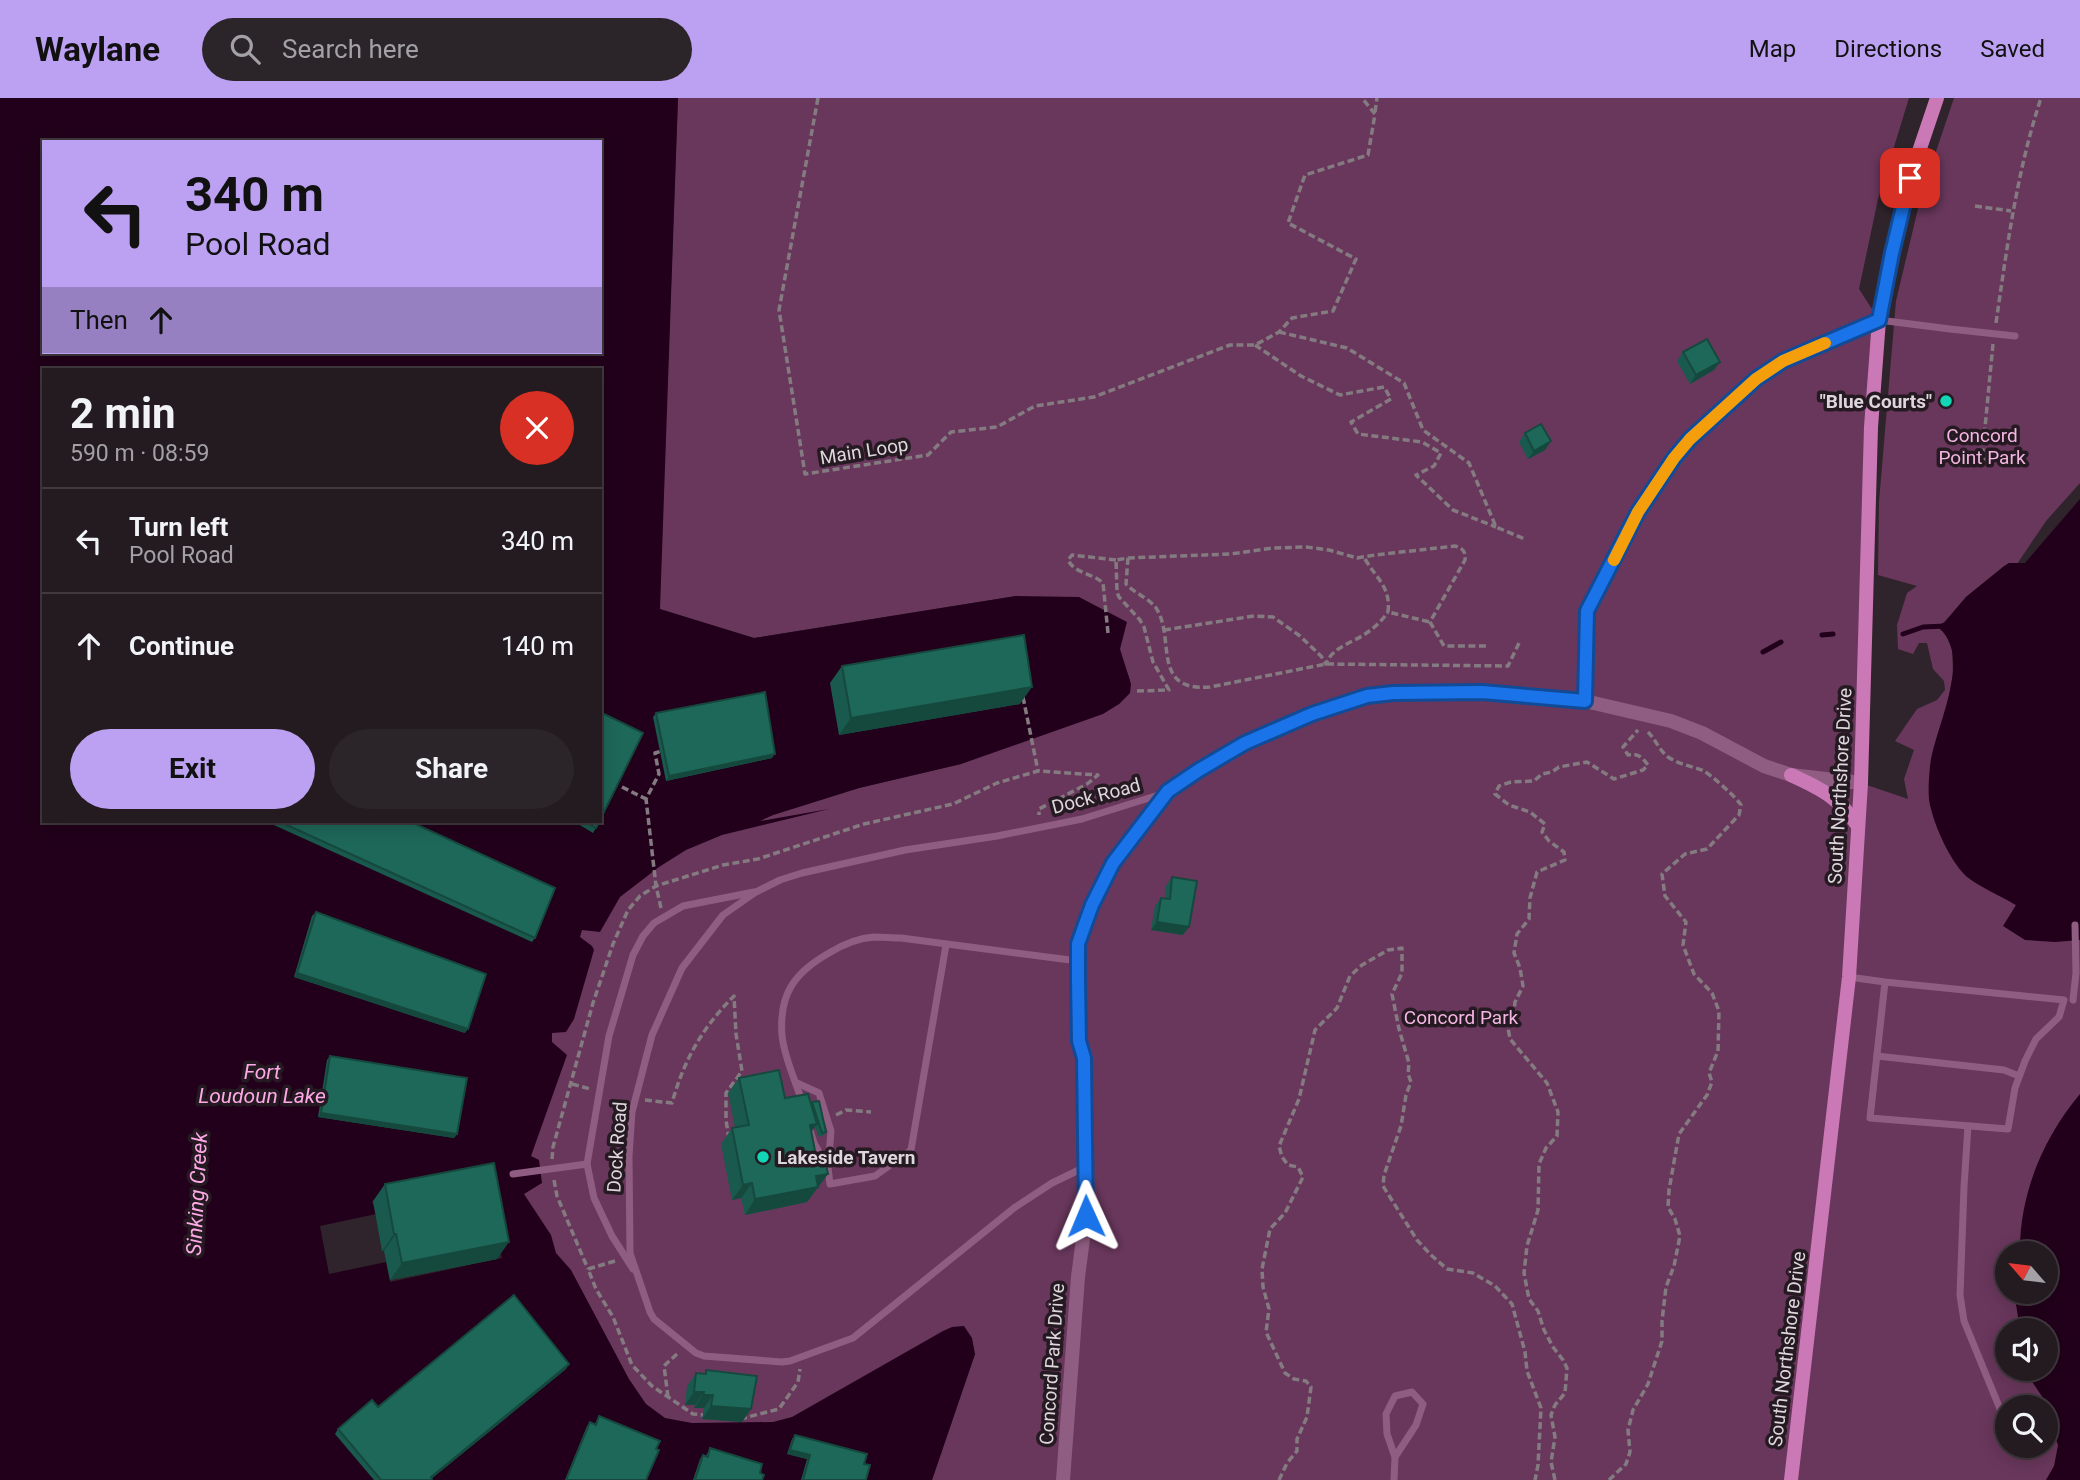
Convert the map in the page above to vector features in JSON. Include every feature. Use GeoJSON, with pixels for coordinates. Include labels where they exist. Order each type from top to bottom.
{"type":"FeatureCollection","features":[{"type":"Feature","properties":{"kind":"main road","name":"South Northshore Drive"},"geometry":{"type":"LineString","coordinates":[[1791,1480],[1849,977],[1861,783],[1871,427],[1879,320],[1910,178],[1937,98]]}},
{"type":"Feature","properties":{"kind":"main road"},"geometry":{"type":"LineString","coordinates":[[1791,775],[1835,799],[1858,826]]}},
{"type":"Feature","properties":{"kind":"street","name":"Concord Park Drive"},"geometry":{"type":"LineString","coordinates":[[1063,1480],[1078,1278],[1086,1216],[1084,1058],[1079,1041],[1078,944],[1092,905],[1113,863],[1168,791],[1245,743],[1312,714],[1367,696],[1393,693],[1482,692],[1585,701],[1649,715],[1702,733],[1764,766],[1791,775],[1861,783]]}},
{"type":"Feature","properties":{"kind":"lane"},"geometry":{"type":"LineString","coordinates":[[1585,701],[1587,611],[1638,512],[1690,439],[1756,379],[1783,361],[1879,320],[2015,335]]}},
{"type":"Feature","properties":{"kind":"lane","name":"Dock Road"},"geometry":{"type":"LineString","coordinates":[[1085,1167],[1052,1183],[1014,1208],[853,1338],[782,1362],[704,1356],[687,1346],[654,1319],[630,1253],[629,1156],[632,1112],[649,1044],[664,1004],[686,962],[723,915],[756,892],[780,880],[825,866],[1082,819],[1168,791]]}},
{"type":"Feature","properties":{"kind":"lane"},"geometry":{"type":"LineString","coordinates":[[637,1275],[624,1258],[594,1198],[587,1164],[609,1036],[633,955],[654,923],[683,906],[756,892]]}},
{"type":"Feature","properties":{"kind":"lane"},"geometry":{"type":"LineString","coordinates":[[1849,977],[2078,1001],[2075,925]]}},
{"type":"Feature","properties":{"kind":"lane"},"geometry":{"type":"LineString","coordinates":[[804,1110],[785,1048],[781,1023],[784,1001],[801,972],[828,953],[856,940],[873,937],[901,938],[1078,961]]}},
{"type":"Feature","properties":{"kind":"lane"},"geometry":{"type":"LineString","coordinates":[[797,1083],[819,1093],[831,1131],[828,1167],[830,1184],[874,1176],[911,1150],[946,945]]}},
{"type":"Feature","properties":{"kind":"lane"},"geometry":{"type":"LineString","coordinates":[[1885,982],[1870,1118],[2008,1129],[2019,1076],[2036,1039],[2059,1017],[2064,1000]]}},
{"type":"Feature","properties":{"kind":"lane"},"geometry":{"type":"LineString","coordinates":[[1877,1056],[2004,1070],[2019,1076]]}},
{"type":"Feature","properties":{"kind":"lane"},"geometry":{"type":"LineString","coordinates":[[808,1124],[814,1143],[828,1167]]}},
{"type":"Feature","properties":{"kind":"lane"},"geometry":{"type":"LineString","coordinates":[[1968,1126],[1960,1295],[1964,1321],[1995,1397]]}},
{"type":"Feature","properties":{"kind":"lane"},"geometry":{"type":"LineString","coordinates":[[513,1174],[587,1164]]}},
{"type":"Feature","properties":{"kind":"lane"},"geometry":{"type":"LineString","coordinates":[[1394,1480],[1395,1457],[1387,1434],[1386,1414],[1395,1396],[1412,1392],[1423,1404],[1416,1425],[1395,1457]]}},
{"type":"Feature","properties":{"kind":"path","name":"Main Loop"},"geometry":{"type":"LineString","coordinates":[[818,98],[779,310],[805,474],[928,455],[951,432],[997,426],[1035,406],[1094,397],[1230,345],[1255,345],[1279,332],[1292,318],[1333,310],[1356,259],[1288,223],[1305,175],[1368,155],[1375,114]]}},
{"type":"Feature","properties":{"kind":"path"},"geometry":{"type":"LineString","coordinates":[[1363,98],[1375,114]]}},
{"type":"Feature","properties":{"kind":"path"},"geometry":{"type":"LineString","coordinates":[[1375,114],[1377,98]]}},
{"type":"Feature","properties":{"kind":"path"},"geometry":{"type":"LineString","coordinates":[[2004,462],[1982,459],[1994,334],[2012,211],[2031,127],[2041,98]]}},
{"type":"Feature","properties":{"kind":"path"},"geometry":{"type":"LineString","coordinates":[[1975,206],[2012,211]]}},
{"type":"Feature","properties":{"kind":"path"},"geometry":{"type":"LineString","coordinates":[[1279,332],[1347,348],[1404,383],[1423,430],[1469,463],[1496,527]]}},
{"type":"Feature","properties":{"kind":"path"},"geometry":{"type":"LineString","coordinates":[[1255,345],[1301,376],[1340,395],[1384,387],[1391,399],[1351,422],[1358,434],[1422,442],[1441,453],[1434,466],[1416,475],[1453,510],[1525,539]]}},
{"type":"Feature","properties":{"kind":"path"},"geometry":{"type":"LineString","coordinates":[[1137,691],[1169,690],[1153,662],[1144,627],[1101,580],[1075,569],[1068,560],[1072,555],[1116,560],[1306,547],[1365,558],[1452,545],[1463,549],[1465,555],[1462,566],[1430,622]]}},
{"type":"Feature","properties":{"kind":"path"},"geometry":{"type":"LineString","coordinates":[[1128,558],[1126,584],[1156,609],[1170,668],[1182,683],[1191,687],[1210,687],[1326,663],[1508,666],[1520,641]]}},
{"type":"Feature","properties":{"kind":"path"},"geometry":{"type":"LineString","coordinates":[[1326,663],[1331,654],[1380,623],[1388,612],[1388,598],[1384,586],[1365,558]]}},
{"type":"Feature","properties":{"kind":"path"},"geometry":{"type":"LineString","coordinates":[[1108,633],[1116,560]]}},
{"type":"Feature","properties":{"kind":"path"},"geometry":{"type":"LineString","coordinates":[[1388,612],[1430,622],[1444,646],[1488,646]]}},
{"type":"Feature","properties":{"kind":"path"},"geometry":{"type":"LineString","coordinates":[[1163,630],[1254,616],[1273,617],[1300,636],[1326,663]]}},
{"type":"Feature","properties":{"kind":"path"},"geometry":{"type":"LineString","coordinates":[[1021,686],[1038,771]]}},
{"type":"Feature","properties":{"kind":"path"},"geometry":{"type":"LineString","coordinates":[[1609,1480],[1626,1464],[1630,1452],[1630,1420],[1648,1384],[1662,1341],[1666,1287],[1674,1266],[1680,1236],[1668,1207],[1679,1135],[1707,1095],[1712,1082],[1709,1073],[1718,1051],[1719,1011],[1712,993],[1693,974],[1684,945],[1686,922],[1665,896],[1662,874],[1685,854],[1707,849],[1739,815],[1741,805],[1736,797],[1704,771],[1680,764],[1667,756],[1658,742],[1617,713],[1618,708]]}},
{"type":"Feature","properties":{"kind":"path"},"geometry":{"type":"LineString","coordinates":[[1555,1480],[1552,1462],[1555,1437],[1551,1415],[1565,1393],[1567,1368],[1553,1347],[1538,1311],[1529,1299],[1524,1273],[1527,1246],[1538,1210],[1539,1164],[1546,1148],[1558,1136],[1558,1112],[1547,1083],[1510,1039],[1508,1028],[1515,1002],[1524,986],[1514,953],[1517,934],[1529,919],[1530,898],[1537,872],[1564,860],[1564,852],[1549,841],[1542,832],[1545,824],[1530,811],[1509,805],[1495,794],[1500,786],[1511,782],[1534,781],[1542,774],[1559,767],[1587,762],[1615,779],[1643,770],[1648,765],[1642,757],[1628,755],[1623,747],[1640,727]]}},
{"type":"Feature","properties":{"kind":"path"},"geometry":{"type":"LineString","coordinates":[[663,751],[654,753],[659,774],[646,799],[656,886],[663,917]]}},
{"type":"Feature","properties":{"kind":"path"},"geometry":{"type":"LineString","coordinates":[[706,1415],[693,1414],[652,1386],[632,1365],[613,1317],[596,1289],[557,1196],[552,1169],[553,1147],[593,1003],[628,910],[640,896],[656,886],[723,865],[758,859],[864,824],[953,804],[997,783],[1038,771],[1098,775],[1087,784],[1039,809],[1040,827]]}},
{"type":"Feature","properties":{"kind":"path"},"geometry":{"type":"LineString","coordinates":[[622,787],[646,799]]}},
{"type":"Feature","properties":{"kind":"path"},"geometry":{"type":"LineString","coordinates":[[1279,1480],[1287,1463],[1297,1451],[1297,1439],[1307,1417],[1311,1387],[1306,1381],[1294,1379],[1285,1373],[1266,1332],[1269,1309],[1262,1269],[1270,1230],[1285,1213],[1303,1177],[1298,1167],[1288,1165],[1279,1146],[1299,1098],[1315,1030],[1338,1008],[1350,976],[1362,965],[1388,950],[1402,948],[1402,973],[1392,994],[1411,1082],[1383,1186],[1417,1240],[1447,1269],[1473,1273],[1495,1286],[1512,1304],[1525,1352],[1527,1371],[1541,1408],[1535,1480]]}},
{"type":"Feature","properties":{"kind":"path"},"geometry":{"type":"LineString","coordinates":[[655,1100],[672,1103],[681,1073],[696,1042],[714,1016],[734,996],[741,1071],[726,1093],[729,1142]]}},
{"type":"Feature","properties":{"kind":"path"},"geometry":{"type":"LineString","coordinates":[[588,1269],[624,1258]]}},
{"type":"Feature","properties":{"kind":"path"},"geometry":{"type":"LineString","coordinates":[[668,1397],[664,1366],[687,1346]]}},
{"type":"Feature","properties":{"kind":"path"},"geometry":{"type":"LineString","coordinates":[[732,1418],[744,1419],[779,1409],[799,1382],[802,1357]]}},
{"type":"Feature","properties":{"kind":"green space","name":"Concord Park"},"geometry":{"type":"Polygon","coordinates":[[[678,98],[1909,98],[1878,199],[1859,289],[1879,320],[1861,783],[1908,799],[1904,779],[1914,750],[1895,741],[1917,709],[1937,700],[1945,690],[1944,681],[1933,669],[1927,643],[1919,643],[1913,654],[1898,649],[1897,625],[1907,593],[1917,586],[1878,575],[1879,502],[1896,301],[1921,196],[1954,98],[2080,98],[2080,483],[2046,521],[2017,564],[2009,563],[1966,597],[1939,628],[1945,633],[1952,649],[1953,674],[1947,706],[1966,876],[2026,911],[2080,901],[2080,1157],[2040,1241],[1995,1241],[1995,1304],[2030,1304],[2029,1318],[1995,1318],[1995,1381],[2044,1381],[2053,1395],[1995,1395],[1995,1458],[2058,1458],[2058,1403],[2061,1408],[2058,1480],[932,1480],[975,1354],[800,1425],[682,1432],[626,1389],[518,1194],[555,977],[608,876],[773,815],[859,788],[961,764],[1119,704],[1126,696],[1130,683],[1120,651],[1126,622],[1016,596],[754,638],[659,609],[678,98]]]}},
{"type":"Feature","properties":{"kind":"water","name":"Fort Loudoun Lake"},"geometry":{"type":"Polygon","coordinates":[[[0,98],[678,98],[660,609],[754,638],[1016,596],[1079,597],[1127,622],[1120,649],[1131,684],[1130,693],[1103,714],[961,764],[859,788],[773,815],[760,821],[829,809],[722,835],[686,850],[659,867],[620,897],[600,932],[582,930],[580,937],[594,950],[574,1019],[566,1032],[552,1033],[552,1042],[567,1055],[531,1156],[539,1160],[542,1183],[524,1194],[551,1235],[556,1253],[571,1270],[629,1379],[646,1404],[665,1418],[692,1423],[773,1422],[792,1417],[943,1331],[964,1326],[972,1338],[975,1354],[932,1480],[0,1480],[0,98]]]}},
{"type":"Feature","properties":{"kind":"water"},"geometry":{"type":"Polygon","coordinates":[[[2080,499],[2080,940],[2025,940],[2003,926],[2016,905],[1965,875],[1944,844],[1931,809],[1930,766],[1953,675],[1953,657],[1949,641],[1939,628],[1966,597],[2003,567],[2009,563],[2025,563],[2080,499]]]}},
{"type":"Feature","properties":{"kind":"water"},"geometry":{"type":"Polygon","coordinates":[[[2080,1094],[2080,1480],[2046,1480],[2056,1458],[2058,1458],[2058,1395],[2041,1395],[2032,1381],[2058,1381],[2058,1318],[2018,1318],[2016,1304],[2058,1304],[2058,1241],[2021,1241],[2021,1231],[2036,1168],[2044,1148],[2080,1094]]]}},
{"type":"Feature","properties":{"kind":"pier"},"geometry":{"type":"Polygon","coordinates":[[[482,1177],[502,1258],[390,1282],[386,1262],[329,1274],[320,1226],[376,1214],[372,1201],[482,1177]]]}},
{"type":"Feature","properties":{"kind":"building"},"geometry":{"type":"Polygon","coordinates":[[[1707,339],[1720,362],[1696,375],[1683,352],[1707,339]]]}},
{"type":"Feature","properties":{"kind":"building"},"geometry":{"type":"Polygon","coordinates":[[[1541,424],[1551,441],[1534,451],[1525,433],[1541,424]]]}},
{"type":"Feature","properties":{"kind":"building"},"geometry":{"type":"Polygon","coordinates":[[[1024,635],[1032,687],[851,718],[842,666],[1024,635]]]}},
{"type":"Feature","properties":{"kind":"building"},"geometry":{"type":"Polygon","coordinates":[[[765,692],[775,754],[669,776],[656,713],[765,692]]]}},
{"type":"Feature","properties":{"kind":"building"},"geometry":{"type":"Polygon","coordinates":[[[602,713],[643,733],[602,816],[602,713]]]}},
{"type":"Feature","properties":{"kind":"building"},"geometry":{"type":"Polygon","coordinates":[[[282,823],[413,823],[555,888],[535,938],[282,823]]]}},
{"type":"Feature","properties":{"kind":"building"},"geometry":{"type":"Polygon","coordinates":[[[1172,877],[1197,881],[1189,927],[1157,922],[1161,898],[1170,899],[1172,877]]]}},
{"type":"Feature","properties":{"kind":"building"},"geometry":{"type":"Polygon","coordinates":[[[316,912],[486,974],[468,1029],[297,973],[316,912]]]}},
{"type":"Feature","properties":{"kind":"building"},"geometry":{"type":"Polygon","coordinates":[[[330,1056],[467,1078],[457,1134],[321,1113],[330,1056]]]}},
{"type":"Feature","properties":{"kind":"building","name":"Lakeside Tavern"},"geometry":{"type":"Polygon","coordinates":[[[779,1070],[785,1098],[808,1094],[817,1124],[810,1125],[816,1156],[824,1155],[828,1174],[816,1176],[818,1187],[755,1199],[752,1183],[743,1185],[732,1128],[749,1125],[739,1078],[779,1070]]]}},
{"type":"Feature","properties":{"kind":"building"},"geometry":{"type":"Polygon","coordinates":[[[819,1101],[826,1132],[822,1133],[812,1102],[819,1101]]]}},
{"type":"Feature","properties":{"kind":"building"},"geometry":{"type":"Polygon","coordinates":[[[494,1163],[509,1242],[402,1263],[385,1184],[494,1163]]]}},
{"type":"Feature","properties":{"kind":"building"},"geometry":{"type":"Polygon","coordinates":[[[514,1295],[569,1364],[431,1477],[432,1480],[381,1480],[338,1429],[372,1400],[378,1407],[514,1295]]]}},
{"type":"Feature","properties":{"kind":"building"},"geometry":{"type":"Polygon","coordinates":[[[706,1370],[757,1376],[751,1409],[711,1406],[713,1395],[694,1392],[696,1373],[706,1374],[706,1370]]]}},
{"type":"Feature","properties":{"kind":"building"},"geometry":{"type":"Polygon","coordinates":[[[599,1416],[660,1441],[646,1480],[566,1480],[590,1422],[596,1425],[599,1416]]]}},
{"type":"Feature","properties":{"kind":"building"},"geometry":{"type":"Polygon","coordinates":[[[795,1435],[867,1454],[864,1464],[870,1465],[866,1480],[803,1480],[810,1455],[790,1450],[795,1435]]]}},
{"type":"Feature","properties":{"kind":"building"},"geometry":{"type":"Polygon","coordinates":[[[710,1448],[762,1464],[762,1480],[695,1480],[703,1455],[708,1457],[710,1448]]]}},
{"type":"Feature","properties":{"kind":"waterway"},"geometry":{"type":"LineString","coordinates":[[1903,634],[1923,627],[1945,626]]}},
{"type":"Feature","properties":{"kind":"waterway"},"geometry":{"type":"LineString","coordinates":[[1822,635],[1833,634]]}},
{"type":"Feature","properties":{"kind":"waterway"},"geometry":{"type":"LineString","coordinates":[[1763,652],[1781,642]]}},
{"type":"Feature","properties":{"kind":"slow traffic"},"geometry":{"type":"LineString","coordinates":[[1614,560],[1638,512],[1690,439],[1756,379],[1783,361],[1825,343]]}},
{"type":"Feature","properties":{"kind":"place","name":"\"Blue Courts\""},"geometry":{"type":"Point","coordinates":[1946,401]}},
{"type":"Feature","properties":{"kind":"place","name":"Lakeside Tavern"},"geometry":{"type":"Point","coordinates":[763,1157]}},
{"type":"Feature","properties":{"kind":"route"},"geometry":{"type":"LineString","coordinates":[[1086,1216],[1084,1058],[1079,1041],[1078,944],[1092,905],[1113,863],[1168,791],[1245,743],[1337,705],[1367,696],[1482,692],[1585,701],[1587,611],[1638,512],[1690,439],[1756,379],[1783,361],[1879,320],[1910,178]]}},
{"type":"Feature","properties":{"kind":"park label","name":"Concord Point Park"},"geometry":{"type":"Point","coordinates":[1982,446]}},
{"type":"Feature","properties":{"kind":"water label","name":"Sinking Creek"},"geometry":{"type":"Point","coordinates":[197,1194]}}]}
